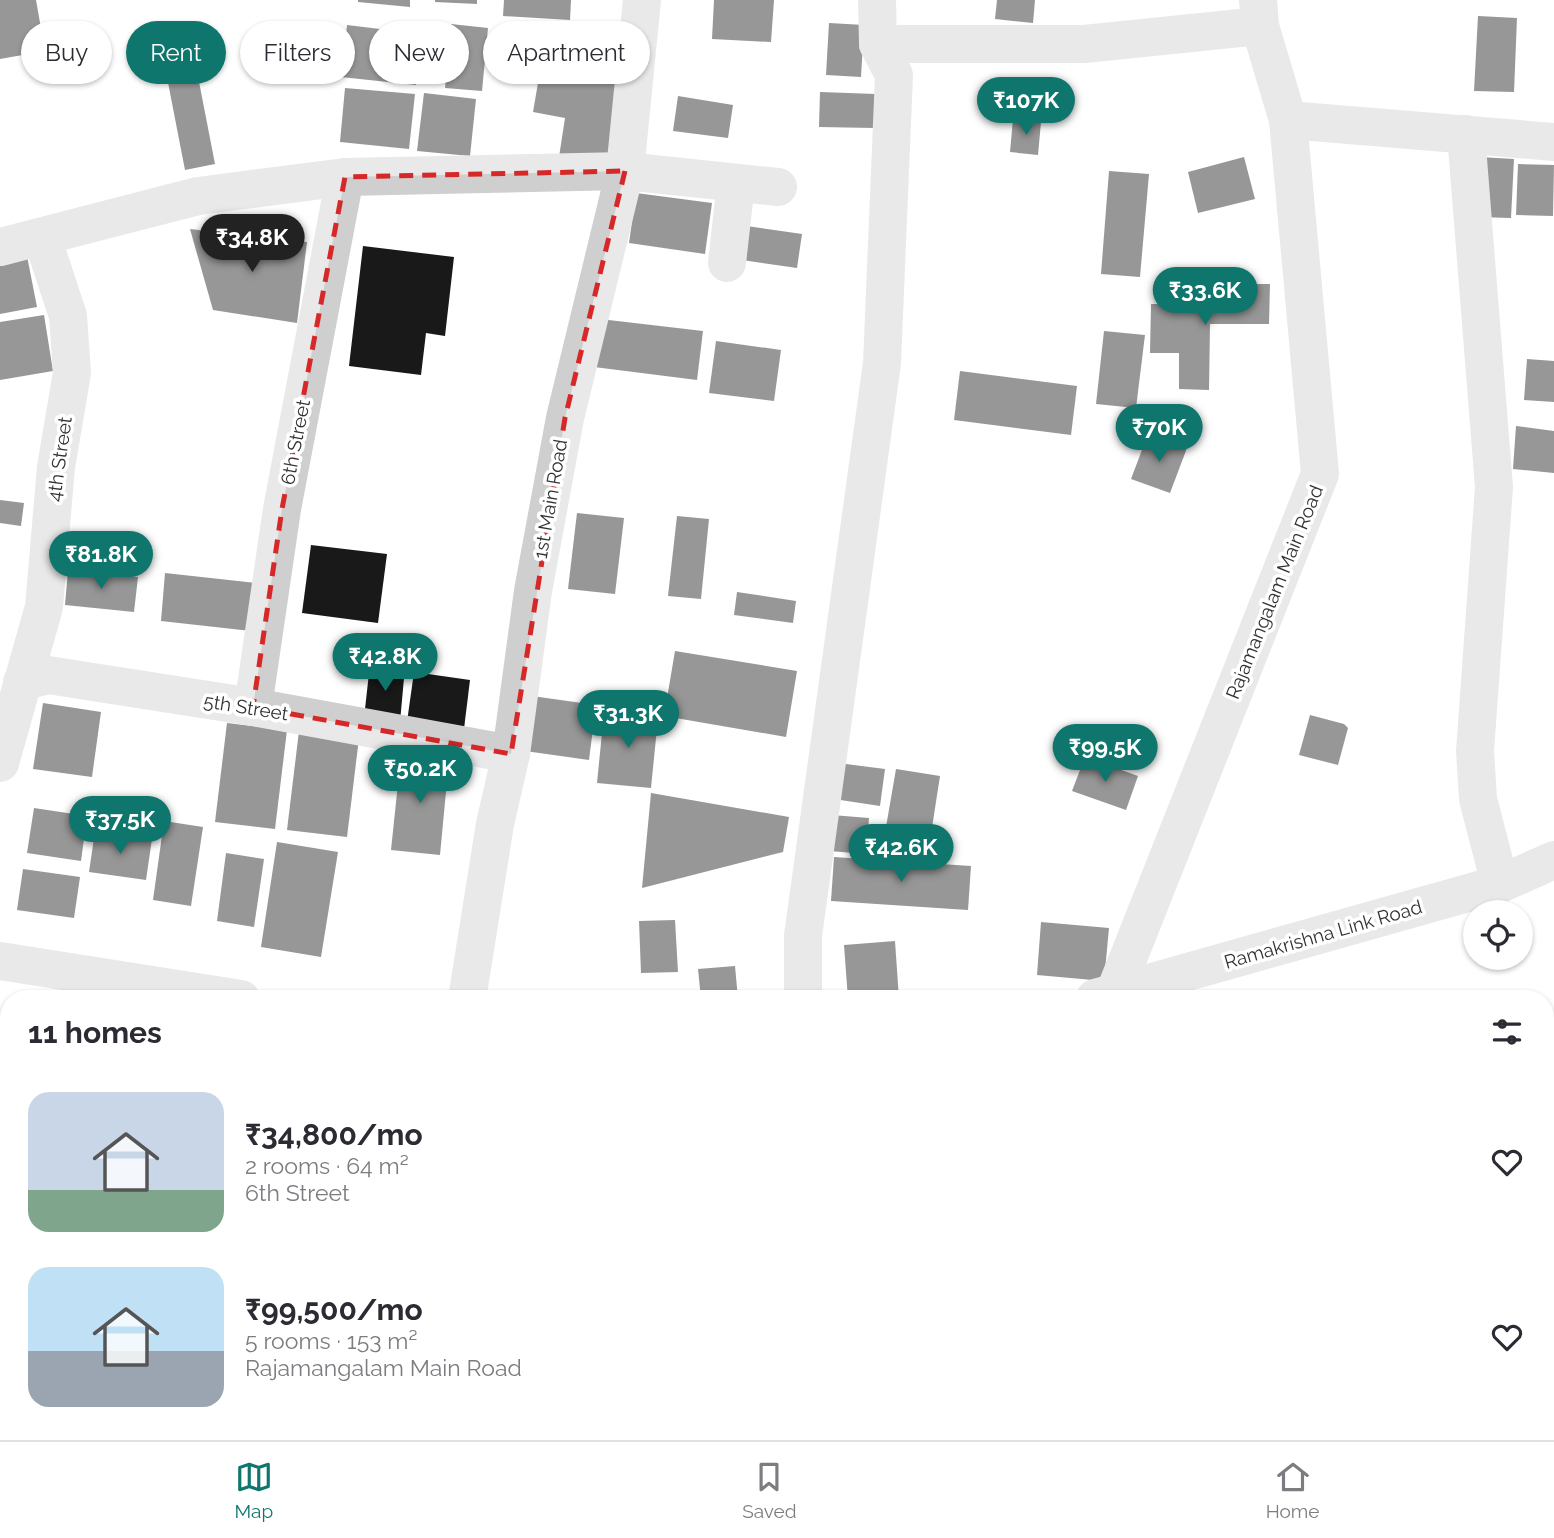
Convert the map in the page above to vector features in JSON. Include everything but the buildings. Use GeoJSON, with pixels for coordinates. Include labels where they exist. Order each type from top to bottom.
{"type":"FeatureCollection","features":[{"type":"Feature","properties":{"kind":"street","name":"1st Main Road"},"geometry":{"type":"LineString","coordinates":[[468,990],[495,824],[511,754],[533,591],[565,418],[625,171],[642,0]]}},
{"type":"Feature","properties":{"kind":"street"},"geometry":{"type":"LineString","coordinates":[[803,990],[803,936],[882,363],[894,75],[878,44],[877,0]]}},
{"type":"Feature","properties":{"kind":"street"},"geometry":{"type":"LineString","coordinates":[[878,44],[1084,44],[1259,13]]}},
{"type":"Feature","properties":{"kind":"street","name":"Rajamangalam Main Road"},"geometry":{"type":"LineString","coordinates":[[1112,990],[1320,474],[1288,120],[1259,13]]}},
{"type":"Feature","properties":{"kind":"street"},"geometry":{"type":"LineString","coordinates":[[1288,120],[1554,142]]}},
{"type":"Feature","properties":{"kind":"street"},"geometry":{"type":"LineString","coordinates":[[1466,134],[1494,487],[1475,751],[1478,799],[1500,884]]}},
{"type":"Feature","properties":{"kind":"street"},"geometry":{"type":"LineString","coordinates":[[0,247],[198,196],[345,177],[625,171],[779,187]]}},
{"type":"Feature","properties":{"kind":"street","name":"6th Street"},"geometry":{"type":"LineString","coordinates":[[253,707],[282,509],[345,177]]}},
{"type":"Feature","properties":{"kind":"street"},"geometry":{"type":"LineString","coordinates":[[727,263],[737,183]]}},
{"type":"Feature","properties":{"kind":"street","name":"4th Street"},"geometry":{"type":"LineString","coordinates":[[0,763],[44,607],[56,467],[72,373],[68,316],[42,237]]}},
{"type":"Feature","properties":{"kind":"street","name":"5th Street"},"geometry":{"type":"LineString","coordinates":[[22,681],[48,675],[253,707],[511,754]]}},
{"type":"Feature","properties":{"kind":"street","name":"Ramakrishna Link Road"},"geometry":{"type":"LineString","coordinates":[[1136,990],[1500,884],[1554,859]]}},
{"type":"Feature","properties":{"kind":"street"},"geometry":{"type":"LineString","coordinates":[[0,961],[184,990]]}},
{"type":"Feature","properties":{"kind":"highlighted area"},"geometry":{"type":"Polygon","coordinates":[[[625,171],[565,418],[511,754],[253,707],[282,509],[345,177],[625,171]]]}}]}
